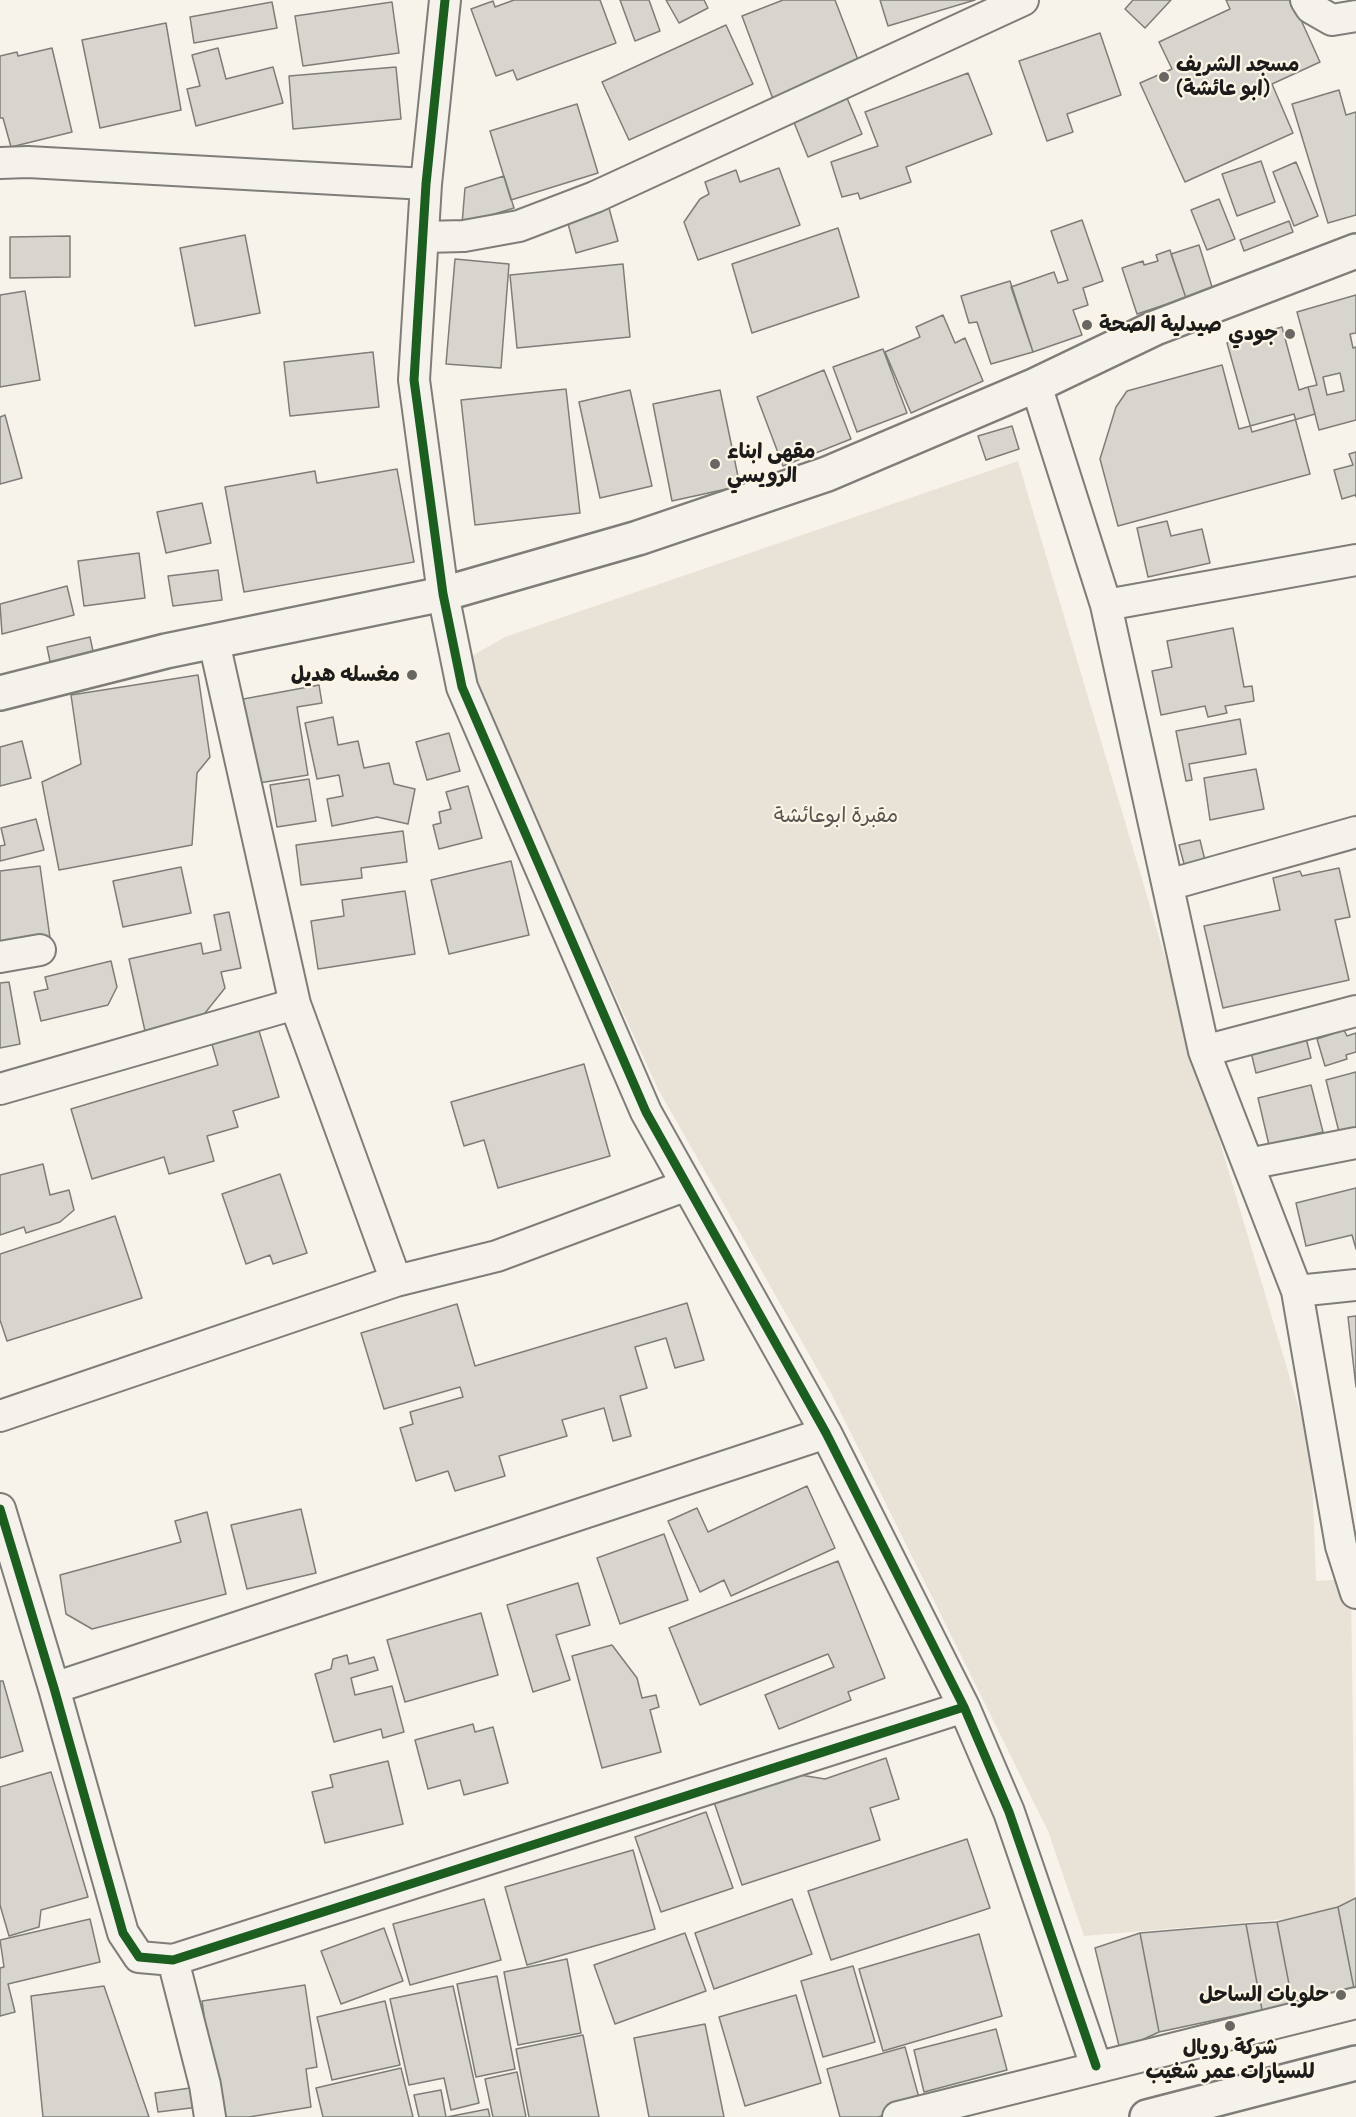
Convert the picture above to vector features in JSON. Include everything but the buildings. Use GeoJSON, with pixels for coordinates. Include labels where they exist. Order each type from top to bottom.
{"type":"FeatureCollection","features":[{"type":"Feature","properties":{"kind":"main road"},"geometry":{"type":"LineString","coordinates":[[0,693],[110,665],[443,594],[638,538],[827,474],[1036,385],[1155,328],[1356,251]]}},
{"type":"Feature","properties":{"kind":"main road"},"geometry":{"type":"LineString","coordinates":[[1147,2117],[1356,2063]]}},
{"type":"Feature","properties":{"kind":"street"},"geometry":{"type":"LineString","coordinates":[[445,0],[426,184],[414,380],[443,594],[462,687],[646,1112],[826,1433],[964,1707],[1009,1812],[1096,2066]]}},
{"type":"Feature","properties":{"kind":"street"},"geometry":{"type":"LineString","coordinates":[[424,237],[465,236],[519,226],[584,201],[705,148],[1023,0]]}},
{"type":"Feature","properties":{"kind":"street"},"geometry":{"type":"LineString","coordinates":[[1306,0],[1311,8],[1332,20],[1356,16]]}},
{"type":"Feature","properties":{"kind":"street"},"geometry":{"type":"LineString","coordinates":[[0,163],[28,162],[426,184]]}},
{"type":"Feature","properties":{"kind":"street"},"geometry":{"type":"LineString","coordinates":[[1036,385],[1106,605],[1204,1051],[1297,1290],[1341,1546],[1356,1593]]}},
{"type":"Feature","properties":{"kind":"street"},"geometry":{"type":"LineString","coordinates":[[1106,605],[1356,560]]}},
{"type":"Feature","properties":{"kind":"street"},"geometry":{"type":"LineString","coordinates":[[214,642],[295,1004],[396,1281]]}},
{"type":"Feature","properties":{"kind":"street"},"geometry":{"type":"LineString","coordinates":[[1168,885],[1356,832]]}},
{"type":"Feature","properties":{"kind":"street"},"geometry":{"type":"LineString","coordinates":[[0,957],[40,950]]}},
{"type":"Feature","properties":{"kind":"street"},"geometry":{"type":"LineString","coordinates":[[0,1089],[295,1004]]}},
{"type":"Feature","properties":{"kind":"street"},"geometry":{"type":"LineString","coordinates":[[1204,1051],[1356,1011]]}},
{"type":"Feature","properties":{"kind":"street"},"geometry":{"type":"LineString","coordinates":[[1248,1164],[1356,1143]]}},
{"type":"Feature","properties":{"kind":"street"},"geometry":{"type":"LineString","coordinates":[[0,1416],[396,1281],[497,1256],[687,1185]]}},
{"type":"Feature","properties":{"kind":"street"},"geometry":{"type":"LineString","coordinates":[[1297,1290],[1356,1285]]}},
{"type":"Feature","properties":{"kind":"street"},"geometry":{"type":"LineString","coordinates":[[54,1688],[826,1433]]}},
{"type":"Feature","properties":{"kind":"street"},"geometry":{"type":"LineString","coordinates":[[0,1509],[54,1688],[123,1933],[139,1957],[173,1960],[964,1707]]}},
{"type":"Feature","properties":{"kind":"street"},"geometry":{"type":"LineString","coordinates":[[173,1960],[205,2085],[210,2117]]}},
{"type":"Feature","properties":{"kind":"street"},"geometry":{"type":"LineString","coordinates":[[898,2117],[1356,2003]]}},
{"type":"Feature","properties":{"kind":"green space","name":"مقبرة ابوعائشة"},"geometry":{"type":"Polygon","coordinates":[[[1018,461],[1311,1449],[1316,1581],[1351,1579],[1355,1913],[1084,1936],[1048,1831],[830,1391],[658,1089],[463,661],[505,637],[1018,461]]]}},
{"type":"Feature","properties":{"kind":"cycle path"},"geometry":{"type":"LineString","coordinates":[[445,0],[426,184],[414,380],[443,594],[462,687],[646,1112],[826,1433],[964,1707],[1009,1812],[1096,2066]]}},
{"type":"Feature","properties":{"kind":"cycle path"},"geometry":{"type":"LineString","coordinates":[[0,1509],[54,1688],[123,1933],[139,1957],[173,1960],[964,1707]]}},
{"type":"Feature","properties":{"kind":"place","name":"مسجد الشريف (ابو عائشة)"},"geometry":{"type":"Point","coordinates":[1164,77]}},
{"type":"Feature","properties":{"kind":"place","name":"صيدلية الصحة"},"geometry":{"type":"Point","coordinates":[1087,325]}},
{"type":"Feature","properties":{"kind":"place","name":"جودي"},"geometry":{"type":"Point","coordinates":[1290,334]}},
{"type":"Feature","properties":{"kind":"place","name":"مقهى ابناء الرويسي"},"geometry":{"type":"Point","coordinates":[715,464]}},
{"type":"Feature","properties":{"kind":"place","name":"مغسله هديل"},"geometry":{"type":"Point","coordinates":[412,675]}},
{"type":"Feature","properties":{"kind":"place","name":"حلويات الساحل"},"geometry":{"type":"Point","coordinates":[1341,1995]}},
{"type":"Feature","properties":{"kind":"place","name":"شركة رويال للسيارات عمر شغيب"},"geometry":{"type":"Point","coordinates":[1230,2026]}}]}
